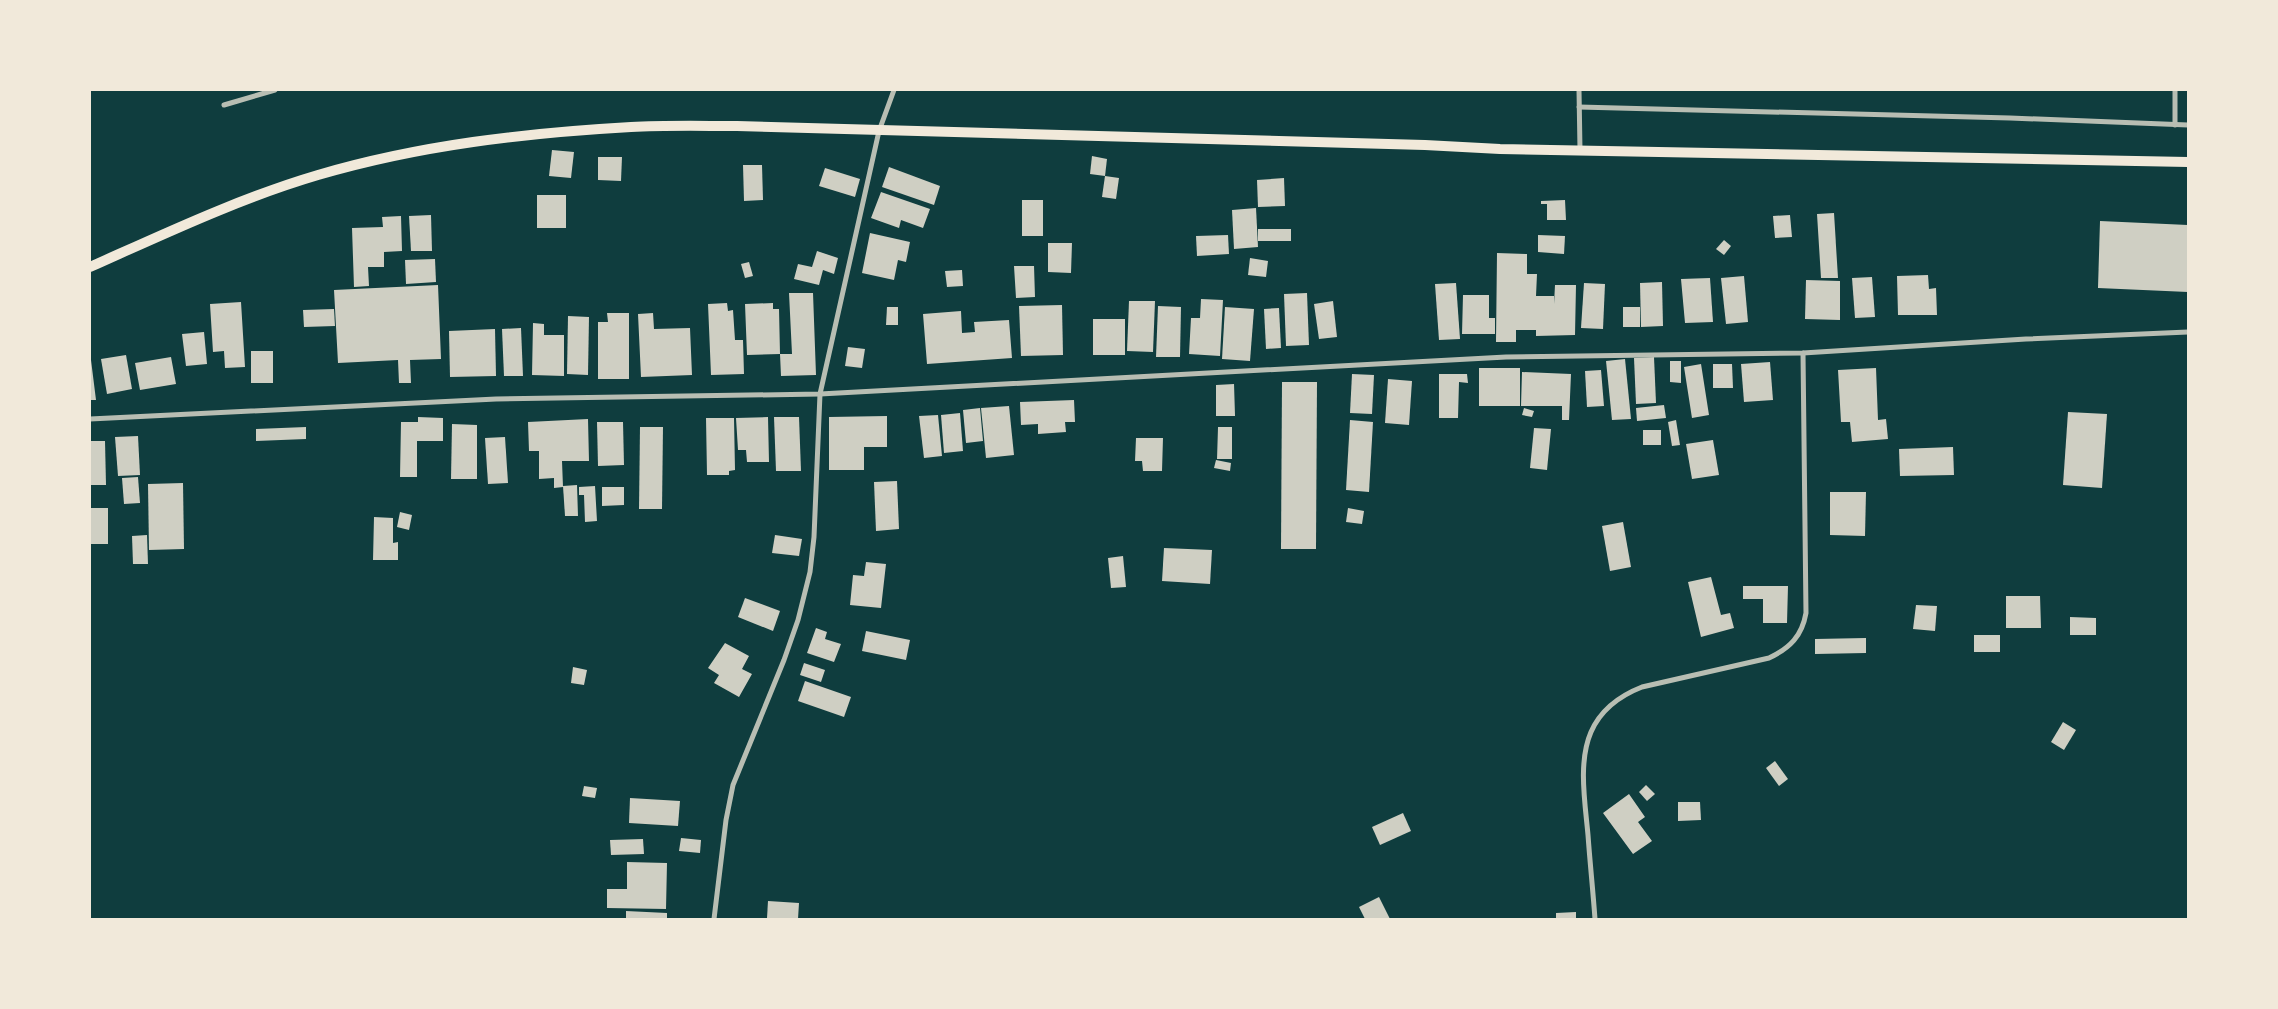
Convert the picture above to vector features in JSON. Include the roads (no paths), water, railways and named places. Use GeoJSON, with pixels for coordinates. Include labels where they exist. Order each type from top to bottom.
{"type":"FeatureCollection","features":[{"type":"Feature","properties":{"kind":"main road"},"geometry":{"type":"LineString","coordinates":[[90,267],[183,226],[317,175],[387,157],[450,144],[544,133],[633,126],[737,126],[1500,149],[2188,162]]}},
{"type":"Feature","properties":{"kind":"street"},"geometry":{"type":"LineString","coordinates":[[224,105],[275,90]]}},
{"type":"Feature","properties":{"kind":"street"},"geometry":{"type":"LineString","coordinates":[[714,919],[726,820],[733,785],[784,660],[798,620],[810,572],[814,537],[820,394],[879,131],[894,90]]}},
{"type":"Feature","properties":{"kind":"street"},"geometry":{"type":"LineString","coordinates":[[1579,90],[1580,150]]}},
{"type":"Feature","properties":{"kind":"street"},"geometry":{"type":"LineString","coordinates":[[2175,90],[2175,125]]}},
{"type":"Feature","properties":{"kind":"street"},"geometry":{"type":"LineString","coordinates":[[1579,108],[2010,118],[2188,125]]}},
{"type":"Feature","properties":{"kind":"street"},"geometry":{"type":"LineString","coordinates":[[90,419],[496,399],[820,394],[1506,357],[1803,353],[2026,339],[2188,332]]}},
{"type":"Feature","properties":{"kind":"street"},"geometry":{"type":"LineString","coordinates":[[1595,919],[1584,766],[1588,740],[1598,719],[1611,704],[1624,694],[1642,687],[1769,658],[1784,651],[1792,644],[1804,624],[1806,603],[1803,353]]}}]}
